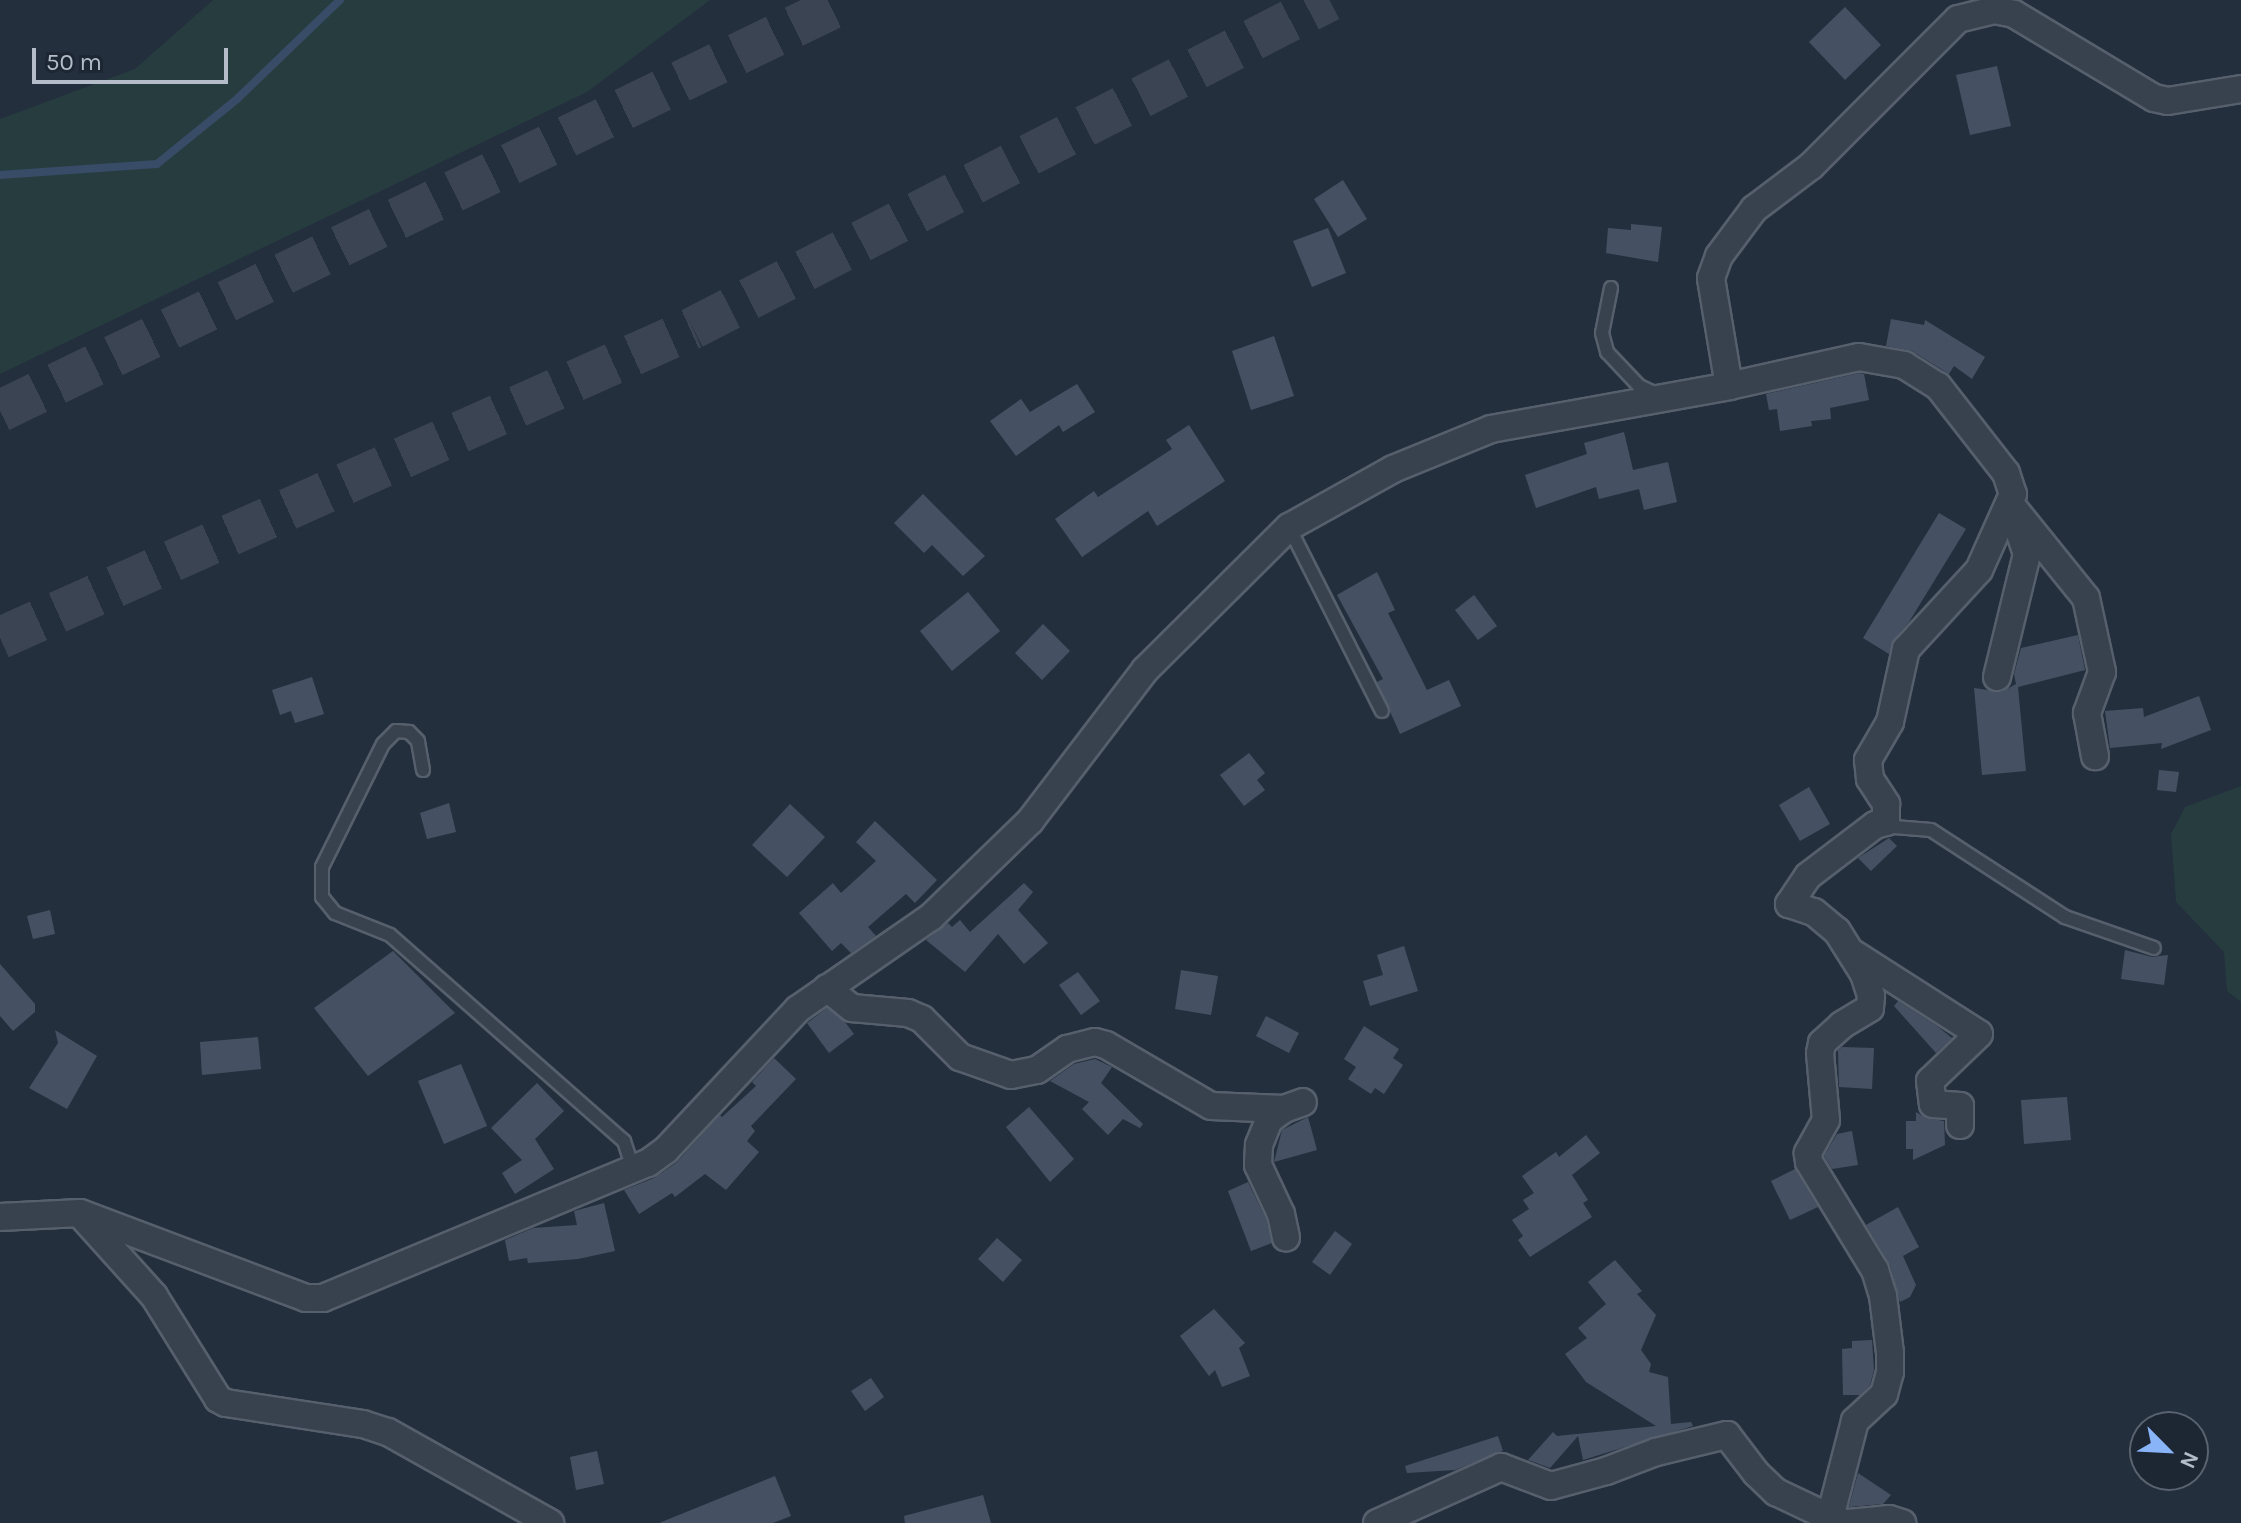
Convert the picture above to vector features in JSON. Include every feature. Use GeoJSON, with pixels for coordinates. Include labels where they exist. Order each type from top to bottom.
{"type":"FeatureCollection","features":[{"type":"Feature","properties":{"kind":"street"},"geometry":{"type":"LineString","coordinates":[[1729,386],[1711,278],[1719,256],[1754,209],[1820,159],[1958,19],[1994,10],[2014,14],[2154,98],[2168,101],[2241,89]]}},
{"type":"Feature","properties":{"kind":"street"},"geometry":{"type":"LineString","coordinates":[[0,1217],[80,1213],[306,1298],[323,1298],[633,1169],[666,1150],[798,1009],[931,917],[1030,821],[1048,802],[1145,670],[1289,527],[1393,469],[1491,429],[1729,386],[1859,357],[1919,371],[1938,386],[2006,473],[2013,494],[2011,505],[1979,570],[1906,649],[1890,722],[1868,760],[1870,779],[1888,812],[1886,822],[1875,825],[1808,876],[1789,904],[1821,916],[1851,952],[1870,989],[1870,1008],[1842,1025],[1822,1043],[1820,1053],[1826,1120],[1808,1153],[1809,1162],[1875,1270],[1883,1296],[1890,1372],[1884,1394],[1855,1421],[1842,1522]]}},
{"type":"Feature","properties":{"kind":"street"},"geometry":{"type":"LineString","coordinates":[[1997,677],[2027,554],[2011,505]]}},
{"type":"Feature","properties":{"kind":"street"},"geometry":{"type":"LineString","coordinates":[[2011,505],[2086,598],[2102,672],[2087,713],[2095,756]]}},
{"type":"Feature","properties":{"kind":"street"},"geometry":{"type":"LineString","coordinates":[[1851,952],[1979,1034],[1930,1081],[1933,1104],[1960,1106],[1960,1125]]}},
{"type":"Feature","properties":{"kind":"street"},"geometry":{"type":"LineString","coordinates":[[827,988],[852,1008],[908,1013],[922,1019],[960,1057],[1011,1075],[1037,1070],[1067,1049],[1095,1042],[1106,1045],[1211,1106],[1294,1106],[1269,1120],[1259,1145],[1258,1165],[1281,1214],[1286,1237]]}},
{"type":"Feature","properties":{"kind":"street"},"geometry":{"type":"LineString","coordinates":[[80,1213],[154,1296],[218,1399],[226,1403],[363,1424],[388,1432],[550,1523]]}},
{"type":"Feature","properties":{"kind":"street"},"geometry":{"type":"LineString","coordinates":[[1377,1523],[1501,1467],[1551,1486],[1606,1471],[1656,1452],[1727,1435],[1756,1473],[1776,1492],[1842,1522],[1889,1519],[1902,1523]]}},
{"type":"Feature","properties":{"kind":"lane"},"geometry":{"type":"LineString","coordinates":[[1611,288],[1602,333],[1607,352],[1639,386],[1664,398]]}},
{"type":"Feature","properties":{"kind":"lane"},"geometry":{"type":"LineString","coordinates":[[1289,527],[1382,711]]}},
{"type":"Feature","properties":{"kind":"lane"},"geometry":{"type":"LineString","coordinates":[[423,770],[418,741],[409,732],[396,731],[383,744],[322,867],[322,897],[335,913],[390,935],[624,1141],[633,1169]]}},
{"type":"Feature","properties":{"kind":"lane"},"geometry":{"type":"LineString","coordinates":[[1875,825],[1931,830],[2065,917],[2154,948]]}},
{"type":"Feature","properties":{"kind":"green space"},"geometry":{"type":"Polygon","coordinates":[[[213,0],[710,0],[587,92],[0,374],[0,119],[135,69],[213,0]]]}},
{"type":"Feature","properties":{"kind":"green space"},"geometry":{"type":"Polygon","coordinates":[[[2241,786],[2241,1002],[2227,991],[2224,952],[2176,902],[2171,834],[2185,807],[2241,786]]]}},
{"type":"Feature","properties":{"kind":"building"},"geometry":{"type":"Polygon","coordinates":[[[1845,7],[1881,45],[1845,80],[1809,42],[1845,7]]]}},
{"type":"Feature","properties":{"kind":"building"},"geometry":{"type":"Polygon","coordinates":[[[1997,66],[2011,126],[1970,135],[1956,75],[1997,66]]]}},
{"type":"Feature","properties":{"kind":"building"},"geometry":{"type":"Polygon","coordinates":[[[1343,180],[1367,219],[1338,237],[1314,199],[1343,180]]]}},
{"type":"Feature","properties":{"kind":"building"},"geometry":{"type":"Polygon","coordinates":[[[1631,224],[1662,227],[1658,262],[1606,253],[1608,228],[1631,230],[1631,224]]]}},
{"type":"Feature","properties":{"kind":"building"},"geometry":{"type":"Polygon","coordinates":[[[1328,228],[1346,273],[1312,287],[1293,241],[1328,228]]]}},
{"type":"Feature","properties":{"kind":"building"},"geometry":{"type":"Polygon","coordinates":[[[1891,319],[1924,325],[1925,320],[1985,357],[1972,379],[1954,366],[1949,374],[1912,351],[1886,346],[1891,319]]]}},
{"type":"Feature","properties":{"kind":"building"},"geometry":{"type":"Polygon","coordinates":[[[1274,336],[1294,396],[1251,410],[1232,351],[1274,336]]]}},
{"type":"Feature","properties":{"kind":"building"},"geometry":{"type":"Polygon","coordinates":[[[1864,374],[1869,400],[1830,408],[1831,419],[1811,421],[1812,426],[1780,431],[1777,409],[1769,410],[1766,394],[1864,374]]]}},
{"type":"Feature","properties":{"kind":"building"},"geometry":{"type":"Polygon","coordinates":[[[1077,384],[1095,412],[1063,432],[1059,425],[1016,456],[990,421],[1021,399],[1030,412],[1077,384]]]}},
{"type":"Feature","properties":{"kind":"building"},"geometry":{"type":"Polygon","coordinates":[[[1189,425],[1225,481],[1157,526],[1148,511],[1082,557],[1055,519],[1094,491],[1098,497],[1172,449],[1166,440],[1189,425]]]}},
{"type":"Feature","properties":{"kind":"building"},"geometry":{"type":"Polygon","coordinates":[[[1624,432],[1633,470],[1668,462],[1677,502],[1644,510],[1639,489],[1599,499],[1596,487],[1536,508],[1525,475],[1587,454],[1584,443],[1624,432]]]}},
{"type":"Feature","properties":{"kind":"building"},"geometry":{"type":"Polygon","coordinates":[[[923,494],[985,556],[963,576],[932,545],[924,553],[894,523],[923,494]]]}},
{"type":"Feature","properties":{"kind":"building"},"geometry":{"type":"Polygon","coordinates":[[[1939,513],[1966,529],[1909,622],[1894,639],[1889,654],[1863,638],[1939,513]]]}},
{"type":"Feature","properties":{"kind":"building"},"geometry":{"type":"Polygon","coordinates":[[[1377,572],[1395,610],[1388,613],[1427,690],[1449,680],[1461,706],[1400,734],[1377,682],[1383,679],[1337,595],[1377,572]]]}},
{"type":"Feature","properties":{"kind":"building"},"geometry":{"type":"Polygon","coordinates":[[[968,592],[1000,631],[952,671],[920,631],[968,592]]]}},
{"type":"Feature","properties":{"kind":"building"},"geometry":{"type":"Polygon","coordinates":[[[1474,595],[1497,626],[1478,640],[1455,610],[1474,595]]]}},
{"type":"Feature","properties":{"kind":"building"},"geometry":{"type":"Polygon","coordinates":[[[1043,624],[1070,651],[1042,680],[1015,653],[1043,624]]]}},
{"type":"Feature","properties":{"kind":"building"},"geometry":{"type":"Polygon","coordinates":[[[2078,635],[2085,670],[2018,687],[2026,771],[1982,775],[1974,688],[2002,692],[2016,684],[2014,674],[2021,648],[2078,635]]]}},
{"type":"Feature","properties":{"kind":"building"},"geometry":{"type":"Polygon","coordinates":[[[312,677],[324,714],[295,723],[291,711],[280,715],[272,690],[312,677]]]}},
{"type":"Feature","properties":{"kind":"building"},"geometry":{"type":"Polygon","coordinates":[[[2199,696],[2211,730],[2161,749],[2162,743],[2110,748],[2105,711],[2143,708],[2144,717],[2199,696]]]}},
{"type":"Feature","properties":{"kind":"building"},"geometry":{"type":"Polygon","coordinates":[[[1249,753],[1265,773],[1257,780],[1265,790],[1244,806],[1220,775],[1249,753]]]}},
{"type":"Feature","properties":{"kind":"building"},"geometry":{"type":"Polygon","coordinates":[[[2159,770],[2179,772],[2176,792],[2157,790],[2159,770]]]}},
{"type":"Feature","properties":{"kind":"building"},"geometry":{"type":"Polygon","coordinates":[[[1809,787],[1830,824],[1800,841],[1779,805],[1809,787]]]}},
{"type":"Feature","properties":{"kind":"building"},"geometry":{"type":"Polygon","coordinates":[[[449,803],[456,832],[427,839],[420,813],[449,803]]]}},
{"type":"Feature","properties":{"kind":"building"},"geometry":{"type":"Polygon","coordinates":[[[790,804],[825,837],[787,877],[752,845],[790,804]]]}},
{"type":"Feature","properties":{"kind":"building"},"geometry":{"type":"Polygon","coordinates":[[[875,821],[937,880],[915,903],[906,894],[868,927],[876,936],[851,953],[841,943],[832,951],[799,913],[833,883],[841,893],[876,861],[856,842],[875,821]]]}},
{"type":"Feature","properties":{"kind":"building"},"geometry":{"type":"Polygon","coordinates":[[[1889,838],[1897,846],[1871,871],[1858,858],[1889,838]]]}},
{"type":"Feature","properties":{"kind":"building"},"geometry":{"type":"Polygon","coordinates":[[[1024,883],[1033,892],[1018,910],[1048,943],[1024,964],[998,934],[965,972],[926,940],[948,923],[952,927],[960,920],[970,932],[1024,883]]]}},
{"type":"Feature","properties":{"kind":"building"},"geometry":{"type":"Polygon","coordinates":[[[50,910],[55,934],[33,939],[27,916],[50,910]]]}},
{"type":"Feature","properties":{"kind":"building"},"geometry":{"type":"Polygon","coordinates":[[[1404,946],[1418,991],[1370,1006],[1363,981],[1383,975],[1377,955],[1404,946]]]}},
{"type":"Feature","properties":{"kind":"building"},"geometry":{"type":"Polygon","coordinates":[[[2125,950],[2152,957],[2168,955],[2164,985],[2121,979],[2125,950]]]}},
{"type":"Feature","properties":{"kind":"building"},"geometry":{"type":"Polygon","coordinates":[[[393,951],[455,1013],[368,1076],[314,1008],[393,951]]]}},
{"type":"Feature","properties":{"kind":"building"},"geometry":{"type":"Polygon","coordinates":[[[0,964],[35,1004],[35,1012],[13,1031],[0,1016],[0,964]]]}},
{"type":"Feature","properties":{"kind":"building"},"geometry":{"type":"Polygon","coordinates":[[[1181,970],[1218,976],[1211,1015],[1175,1009],[1181,970]]]}},
{"type":"Feature","properties":{"kind":"building"},"geometry":{"type":"Polygon","coordinates":[[[1078,972],[1100,1001],[1081,1015],[1059,985],[1078,972]]]}},
{"type":"Feature","properties":{"kind":"building"},"geometry":{"type":"Polygon","coordinates":[[[1898,1001],[1952,1038],[1936,1053],[1894,1006],[1898,1001]]]}},
{"type":"Feature","properties":{"kind":"building"},"geometry":{"type":"Polygon","coordinates":[[[827,1008],[845,1022],[854,1034],[829,1053],[807,1023],[827,1008]]]}},
{"type":"Feature","properties":{"kind":"building"},"geometry":{"type":"Polygon","coordinates":[[[1266,1016],[1299,1033],[1289,1053],[1256,1036],[1266,1016]]]}},
{"type":"Feature","properties":{"kind":"building"},"geometry":{"type":"Polygon","coordinates":[[[1364,1026],[1399,1049],[1393,1058],[1403,1065],[1384,1094],[1375,1088],[1371,1094],[1348,1079],[1356,1067],[1344,1059],[1364,1026]]]}},
{"type":"Feature","properties":{"kind":"building"},"geometry":{"type":"Polygon","coordinates":[[[55,1030],[97,1056],[67,1109],[29,1088],[58,1043],[55,1030]]]}},
{"type":"Feature","properties":{"kind":"building"},"geometry":{"type":"Polygon","coordinates":[[[258,1037],[261,1069],[202,1075],[200,1042],[258,1037]]]}},
{"type":"Feature","properties":{"kind":"building"},"geometry":{"type":"Polygon","coordinates":[[[1842,1047],[1874,1048],[1872,1089],[1839,1087],[1838,1050],[1842,1047]]]}},
{"type":"Feature","properties":{"kind":"building"},"geometry":{"type":"Polygon","coordinates":[[[774,1058],[796,1079],[751,1126],[755,1131],[747,1141],[759,1152],[726,1190],[705,1174],[675,1197],[672,1193],[639,1214],[624,1190],[654,1178],[676,1163],[720,1115],[722,1117],[756,1086],[752,1082],[774,1058]]]}},
{"type":"Feature","properties":{"kind":"building"},"geometry":{"type":"Polygon","coordinates":[[[1095,1059],[1112,1067],[1101,1083],[1143,1124],[1140,1128],[1123,1119],[1108,1135],[1082,1109],[1089,1102],[1050,1081],[1074,1064],[1095,1059]]]}},
{"type":"Feature","properties":{"kind":"building"},"geometry":{"type":"Polygon","coordinates":[[[461,1064],[487,1126],[444,1144],[418,1081],[461,1064]]]}},
{"type":"Feature","properties":{"kind":"building"},"geometry":{"type":"Polygon","coordinates":[[[537,1083],[564,1111],[535,1139],[554,1169],[515,1194],[502,1173],[522,1160],[491,1128],[537,1083]]]}},
{"type":"Feature","properties":{"kind":"building"},"geometry":{"type":"Polygon","coordinates":[[[2067,1097],[2071,1140],[2024,1144],[2021,1100],[2067,1097]]]}},
{"type":"Feature","properties":{"kind":"building"},"geometry":{"type":"Polygon","coordinates":[[[1029,1107],[1074,1159],[1050,1182],[1006,1127],[1029,1107]]]}},
{"type":"Feature","properties":{"kind":"building"},"geometry":{"type":"Polygon","coordinates":[[[1916,1112],[1926,1118],[1944,1121],[1945,1145],[1913,1160],[1913,1149],[1906,1149],[1906,1121],[1916,1121],[1916,1112]]]}},
{"type":"Feature","properties":{"kind":"building"},"geometry":{"type":"Polygon","coordinates":[[[1308,1117],[1317,1150],[1274,1162],[1282,1130],[1308,1117]]]}},
{"type":"Feature","properties":{"kind":"building"},"geometry":{"type":"Polygon","coordinates":[[[1852,1131],[1858,1165],[1832,1169],[1824,1156],[1837,1134],[1852,1131]]]}},
{"type":"Feature","properties":{"kind":"building"},"geometry":{"type":"Polygon","coordinates":[[[1586,1135],[1600,1153],[1572,1175],[1588,1200],[1583,1203],[1592,1217],[1530,1257],[1518,1240],[1523,1236],[1512,1220],[1529,1209],[1523,1200],[1534,1193],[1522,1176],[1556,1152],[1559,1157],[1586,1135]]]}},
{"type":"Feature","properties":{"kind":"building"},"geometry":{"type":"Polygon","coordinates":[[[1795,1169],[1818,1207],[1790,1220],[1771,1181],[1795,1169]]]}},
{"type":"Feature","properties":{"kind":"building"},"geometry":{"type":"Polygon","coordinates":[[[1248,1182],[1266,1219],[1272,1243],[1251,1251],[1228,1191],[1248,1182]]]}},
{"type":"Feature","properties":{"kind":"building"},"geometry":{"type":"Polygon","coordinates":[[[604,1203],[615,1251],[578,1259],[528,1263],[527,1258],[509,1261],[505,1240],[533,1228],[577,1225],[574,1211],[604,1203]]]}},
{"type":"Feature","properties":{"kind":"building"},"geometry":{"type":"Polygon","coordinates":[[[1898,1207],[1919,1247],[1903,1256],[1916,1285],[1910,1297],[1900,1302],[1890,1265],[1866,1225],[1898,1207]]]}},
{"type":"Feature","properties":{"kind":"building"},"geometry":{"type":"Polygon","coordinates":[[[1335,1231],[1352,1244],[1330,1275],[1312,1262],[1335,1231]]]}},
{"type":"Feature","properties":{"kind":"building"},"geometry":{"type":"Polygon","coordinates":[[[997,1238],[1022,1260],[1003,1282],[978,1259],[997,1238]]]}},
{"type":"Feature","properties":{"kind":"building"},"geometry":{"type":"Polygon","coordinates":[[[1615,1260],[1642,1291],[1637,1294],[1656,1315],[1641,1350],[1651,1364],[1649,1372],[1668,1377],[1671,1424],[1691,1422],[1693,1426],[1583,1460],[1578,1436],[1550,1468],[1528,1460],[1553,1432],[1557,1436],[1656,1426],[1586,1382],[1565,1354],[1587,1338],[1578,1328],[1606,1304],[1588,1282],[1615,1260]]]}},
{"type":"Feature","properties":{"kind":"building"},"geometry":{"type":"Polygon","coordinates":[[[1214,1309],[1245,1343],[1239,1348],[1250,1376],[1222,1387],[1215,1370],[1209,1376],[1180,1336],[1214,1309]]]}},
{"type":"Feature","properties":{"kind":"building"},"geometry":{"type":"Polygon","coordinates":[[[1872,1340],[1874,1370],[1870,1385],[1860,1395],[1843,1395],[1842,1349],[1852,1348],[1852,1341],[1872,1340]]]}},
{"type":"Feature","properties":{"kind":"building"},"geometry":{"type":"Polygon","coordinates":[[[871,1378],[884,1397],[865,1411],[851,1391],[871,1378]]]}},
{"type":"Feature","properties":{"kind":"building"},"geometry":{"type":"Polygon","coordinates":[[[1498,1436],[1503,1451],[1455,1470],[1407,1473],[1405,1466],[1498,1436]]]}},
{"type":"Feature","properties":{"kind":"building"},"geometry":{"type":"Polygon","coordinates":[[[597,1451],[604,1484],[576,1490],[570,1457],[597,1451]]]}},
{"type":"Feature","properties":{"kind":"building"},"geometry":{"type":"Polygon","coordinates":[[[1858,1473],[1891,1495],[1883,1504],[1849,1507],[1858,1473]]]}},
{"type":"Feature","properties":{"kind":"building"},"geometry":{"type":"Polygon","coordinates":[[[775,1476],[791,1516],[773,1523],[659,1523],[775,1476]]]}},
{"type":"Feature","properties":{"kind":"building"},"geometry":{"type":"Polygon","coordinates":[[[983,1495],[991,1523],[905,1523],[904,1516],[983,1495]]]}},
{"type":"Feature","properties":{"kind":"waterway"},"geometry":{"type":"LineString","coordinates":[[0,175],[157,164],[237,99],[340,0]]}},
{"type":"Feature","properties":{"kind":"tunnel"},"geometry":{"type":"LineString","coordinates":[[0,411],[849,0]]}},
{"type":"Feature","properties":{"kind":"tunnel"},"geometry":{"type":"LineString","coordinates":[[0,638],[693,328],[1330,0]]}}]}
